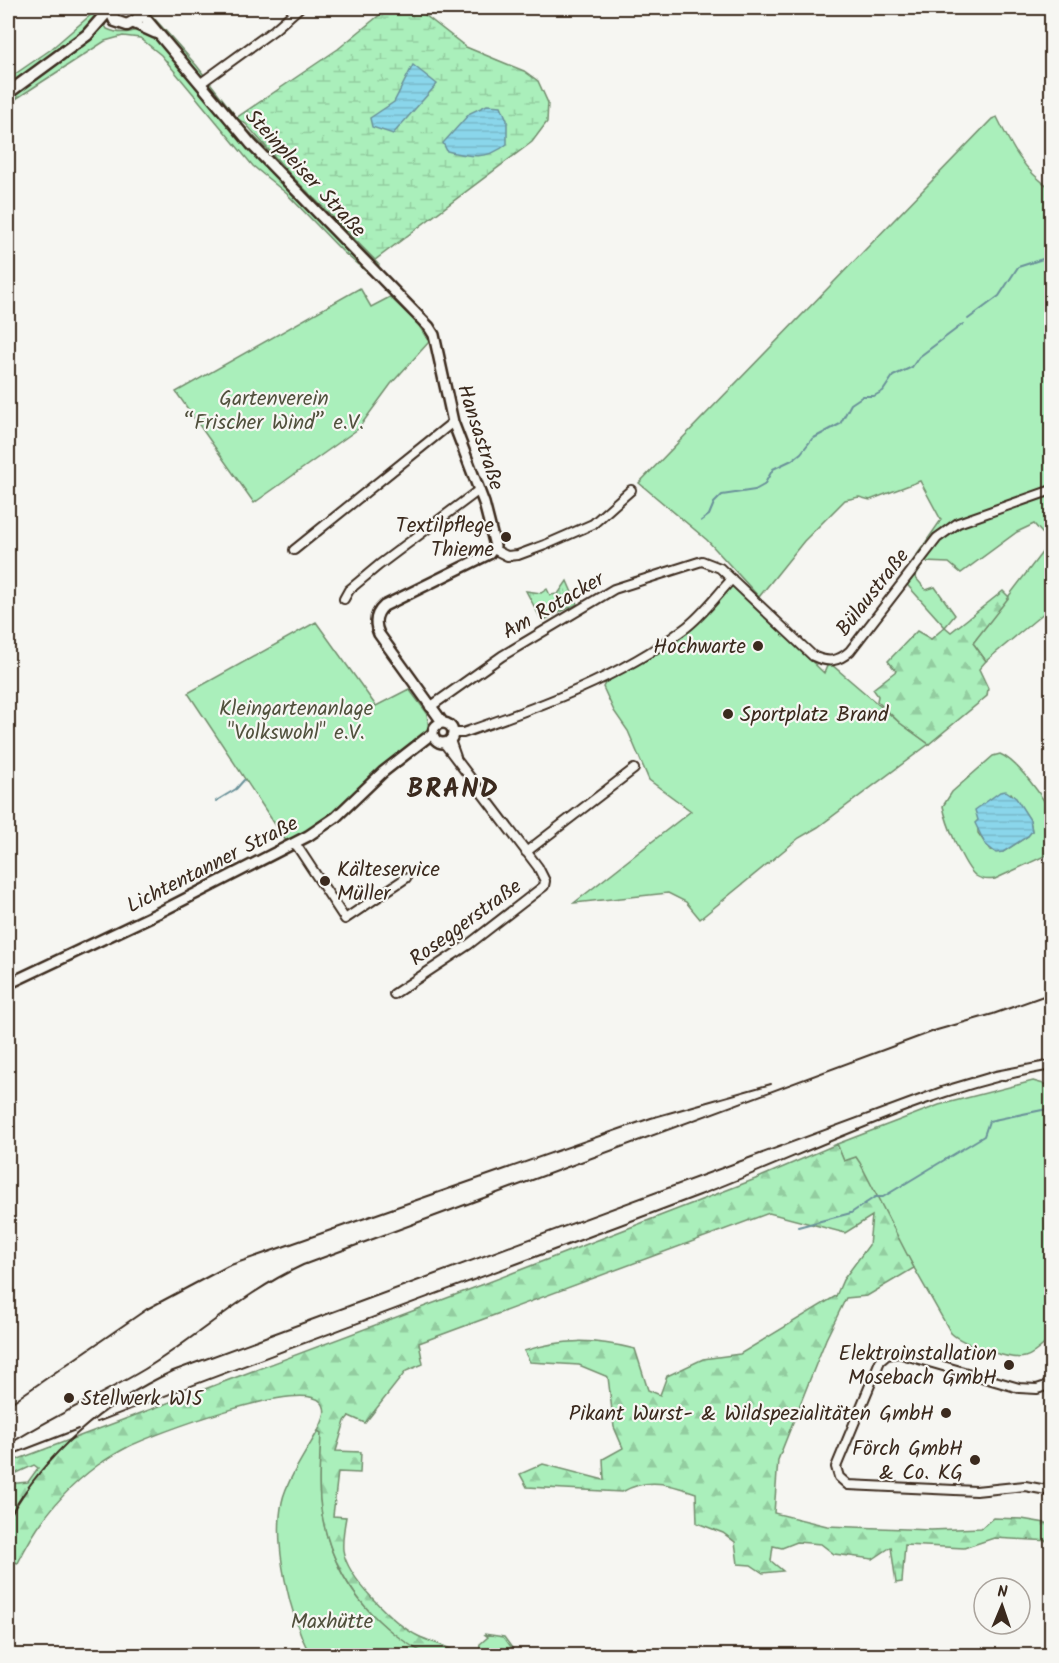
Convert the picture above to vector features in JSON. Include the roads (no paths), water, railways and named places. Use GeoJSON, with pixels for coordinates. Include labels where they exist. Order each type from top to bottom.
{"type":"FeatureCollection","features":[{"type":"Feature","properties":{"kind":"main road"},"geometry":{"type":"LineString","coordinates":[[87,35],[109,9],[117,23]]}},
{"type":"Feature","properties":{"kind":"main road"},"geometry":{"type":"LineString","coordinates":[[8,93],[87,35],[113,22],[133,23],[141,10]]}},
{"type":"Feature","properties":{"kind":"street"},"geometry":{"type":"LineString","coordinates":[[201,83],[274,30],[299,8]]}},
{"type":"Feature","properties":{"kind":"street","name":"Steinpleiser Straße"},"geometry":{"type":"LineString","coordinates":[[141,10],[156,33],[251,144],[310,207],[408,303],[434,335]]}},
{"type":"Feature","properties":{"kind":"street","name":"Steinpleiser Straße"},"geometry":{"type":"LineString","coordinates":[[133,23],[156,33]]}},
{"type":"Feature","properties":{"kind":"street","name":"Hansastraße"},"geometry":{"type":"LineString","coordinates":[[434,335],[453,422],[479,489],[495,550]]}},
{"type":"Feature","properties":{"kind":"street"},"geometry":{"type":"LineString","coordinates":[[294,550],[453,422]]}},
{"type":"Feature","properties":{"kind":"street"},"geometry":{"type":"LineString","coordinates":[[344,599],[349,590],[379,565],[479,489]]}},
{"type":"Feature","properties":{"kind":"street"},"geometry":{"type":"LineString","coordinates":[[631,490],[593,524],[545,545],[507,556],[495,550],[391,601],[377,614],[379,634],[430,707],[443,734],[463,733],[537,707],[613,671],[685,628],[732,579]]}},
{"type":"Feature","properties":{"kind":"street","name":"Bülaustraße"},"geometry":{"type":"LineString","coordinates":[[707,561],[732,579],[813,656],[823,661],[835,661],[850,651],[937,538],[958,523],[1052,490]]}},
{"type":"Feature","properties":{"kind":"street","name":"Am Rotacker"},"geometry":{"type":"LineString","coordinates":[[430,707],[502,656],[614,589],[707,561]]}},
{"type":"Feature","properties":{"kind":"street","name":"Lichtentanner Straße"},"geometry":{"type":"LineString","coordinates":[[8,984],[294,843],[336,817],[383,772],[415,749],[443,734]]}},
{"type":"Feature","properties":{"kind":"street","name":"Roseggerstraße"},"geometry":{"type":"LineString","coordinates":[[394,994],[468,945],[544,886],[542,873],[456,758],[443,734]]}},
{"type":"Feature","properties":{"kind":"street"},"geometry":{"type":"LineString","coordinates":[[526,852],[634,770]]}},
{"type":"Feature","properties":{"kind":"street"},"geometry":{"type":"LineString","coordinates":[[294,843],[345,920],[406,878]]}},
{"type":"Feature","properties":{"kind":"street"},"geometry":{"type":"LineString","coordinates":[[1052,1384],[1036,1389],[1020,1388],[898,1353],[887,1355],[880,1361],[836,1467],[839,1477],[848,1485],[976,1491],[1025,1486],[1052,1491]]}},
{"type":"Feature","properties":{"kind":"water"},"geometry":{"type":"Polygon","coordinates":[[[413,65],[437,84],[393,134],[372,127],[370,118],[394,102],[413,65]]]}},
{"type":"Feature","properties":{"kind":"water"},"geometry":{"type":"Polygon","coordinates":[[[487,105],[501,106],[507,120],[507,144],[493,153],[478,156],[447,151],[443,143],[470,113],[487,105]]]}},
{"type":"Feature","properties":{"kind":"water"},"geometry":{"type":"Polygon","coordinates":[[[1006,791],[1016,798],[1030,820],[1032,831],[1003,852],[996,853],[985,844],[975,823],[978,820],[975,810],[1000,792],[1006,791]]]}},
{"type":"Feature","properties":{"kind":"waterway"},"geometry":{"type":"LineString","coordinates":[[968,319],[999,296],[1018,267],[1052,256]]}},
{"type":"Feature","properties":{"kind":"waterway"},"geometry":{"type":"LineString","coordinates":[[701,521],[709,515],[714,503],[722,495],[755,490],[764,485],[773,469],[792,460],[812,439],[840,424],[851,404],[863,396],[874,396],[883,391],[893,376],[912,367],[919,357],[963,324]]}},
{"type":"Feature","properties":{"kind":"waterway"},"geometry":{"type":"LineString","coordinates":[[216,801],[236,789],[244,780]]}},
{"type":"Feature","properties":{"kind":"waterway"},"geometry":{"type":"LineString","coordinates":[[798,1227],[851,1213],[875,1197],[883,1197],[984,1136],[989,1121],[1052,1108]]}},
{"type":"Feature","properties":{"kind":"railway"},"geometry":{"type":"LineString","coordinates":[[8,1445],[145,1369],[241,1301],[303,1265],[937,1030],[993,1014],[1052,993]]}},
{"type":"Feature","properties":{"kind":"railway"},"geometry":{"type":"LineString","coordinates":[[8,1519],[40,1473],[78,1432],[123,1398],[173,1371],[941,1087],[995,1071],[1052,1060]]}},
{"type":"Feature","properties":{"kind":"railway"},"geometry":{"type":"LineString","coordinates":[[97,1422],[700,1195],[873,1123],[961,1092],[1052,1070]]}},
{"type":"Feature","properties":{"kind":"railway"},"geometry":{"type":"LineString","coordinates":[[8,1405],[147,1309],[228,1266],[651,1118],[771,1084]]}},
{"type":"Feature","properties":{"kind":"railway"},"geometry":{"type":"LineString","coordinates":[[8,1456],[78,1429]]}},
{"type":"Feature","properties":{"kind":"place","name":"Textilpflege Thieme"},"geometry":{"type":"Point","coordinates":[506,537]}},
{"type":"Feature","properties":{"kind":"place","name":"Hochwarte"},"geometry":{"type":"Point","coordinates":[758,646]}},
{"type":"Feature","properties":{"kind":"place","name":"Sportplatz Brand"},"geometry":{"type":"Point","coordinates":[728,714]}},
{"type":"Feature","properties":{"kind":"place","name":"Kälteservice Müller"},"geometry":{"type":"Point","coordinates":[325,881]}},
{"type":"Feature","properties":{"kind":"place","name":"Elektroinstallation Mosebach GmbH"},"geometry":{"type":"Point","coordinates":[1009,1365]}},
{"type":"Feature","properties":{"kind":"place","name":"Stellwerk W15"},"geometry":{"type":"Point","coordinates":[69,1398]}},
{"type":"Feature","properties":{"kind":"place","name":"Pikant Wurst- & Wildspezialitäten GmbH"},"geometry":{"type":"Point","coordinates":[946,1413]}},
{"type":"Feature","properties":{"kind":"place","name":"Förch GmbH & Co. KG"},"geometry":{"type":"Point","coordinates":[975,1460]}},
{"type":"Feature","properties":{"kind":"district","name":"BRAND"},"geometry":{"type":"Point","coordinates":[453,788]}},
{"type":"Feature","properties":{"kind":"park label","name":"Gartenverein “Frischer Wind” e.V."},"geometry":{"type":"Point","coordinates":[274,410]}},
{"type":"Feature","properties":{"kind":"park label","name":"Kleingartenanlage \"Volkswohl\" e.V."},"geometry":{"type":"Point","coordinates":[296,720]}},
{"type":"Feature","properties":{"kind":"park label","name":"Maxhütte"},"geometry":{"type":"Point","coordinates":[332,1621]}}]}
